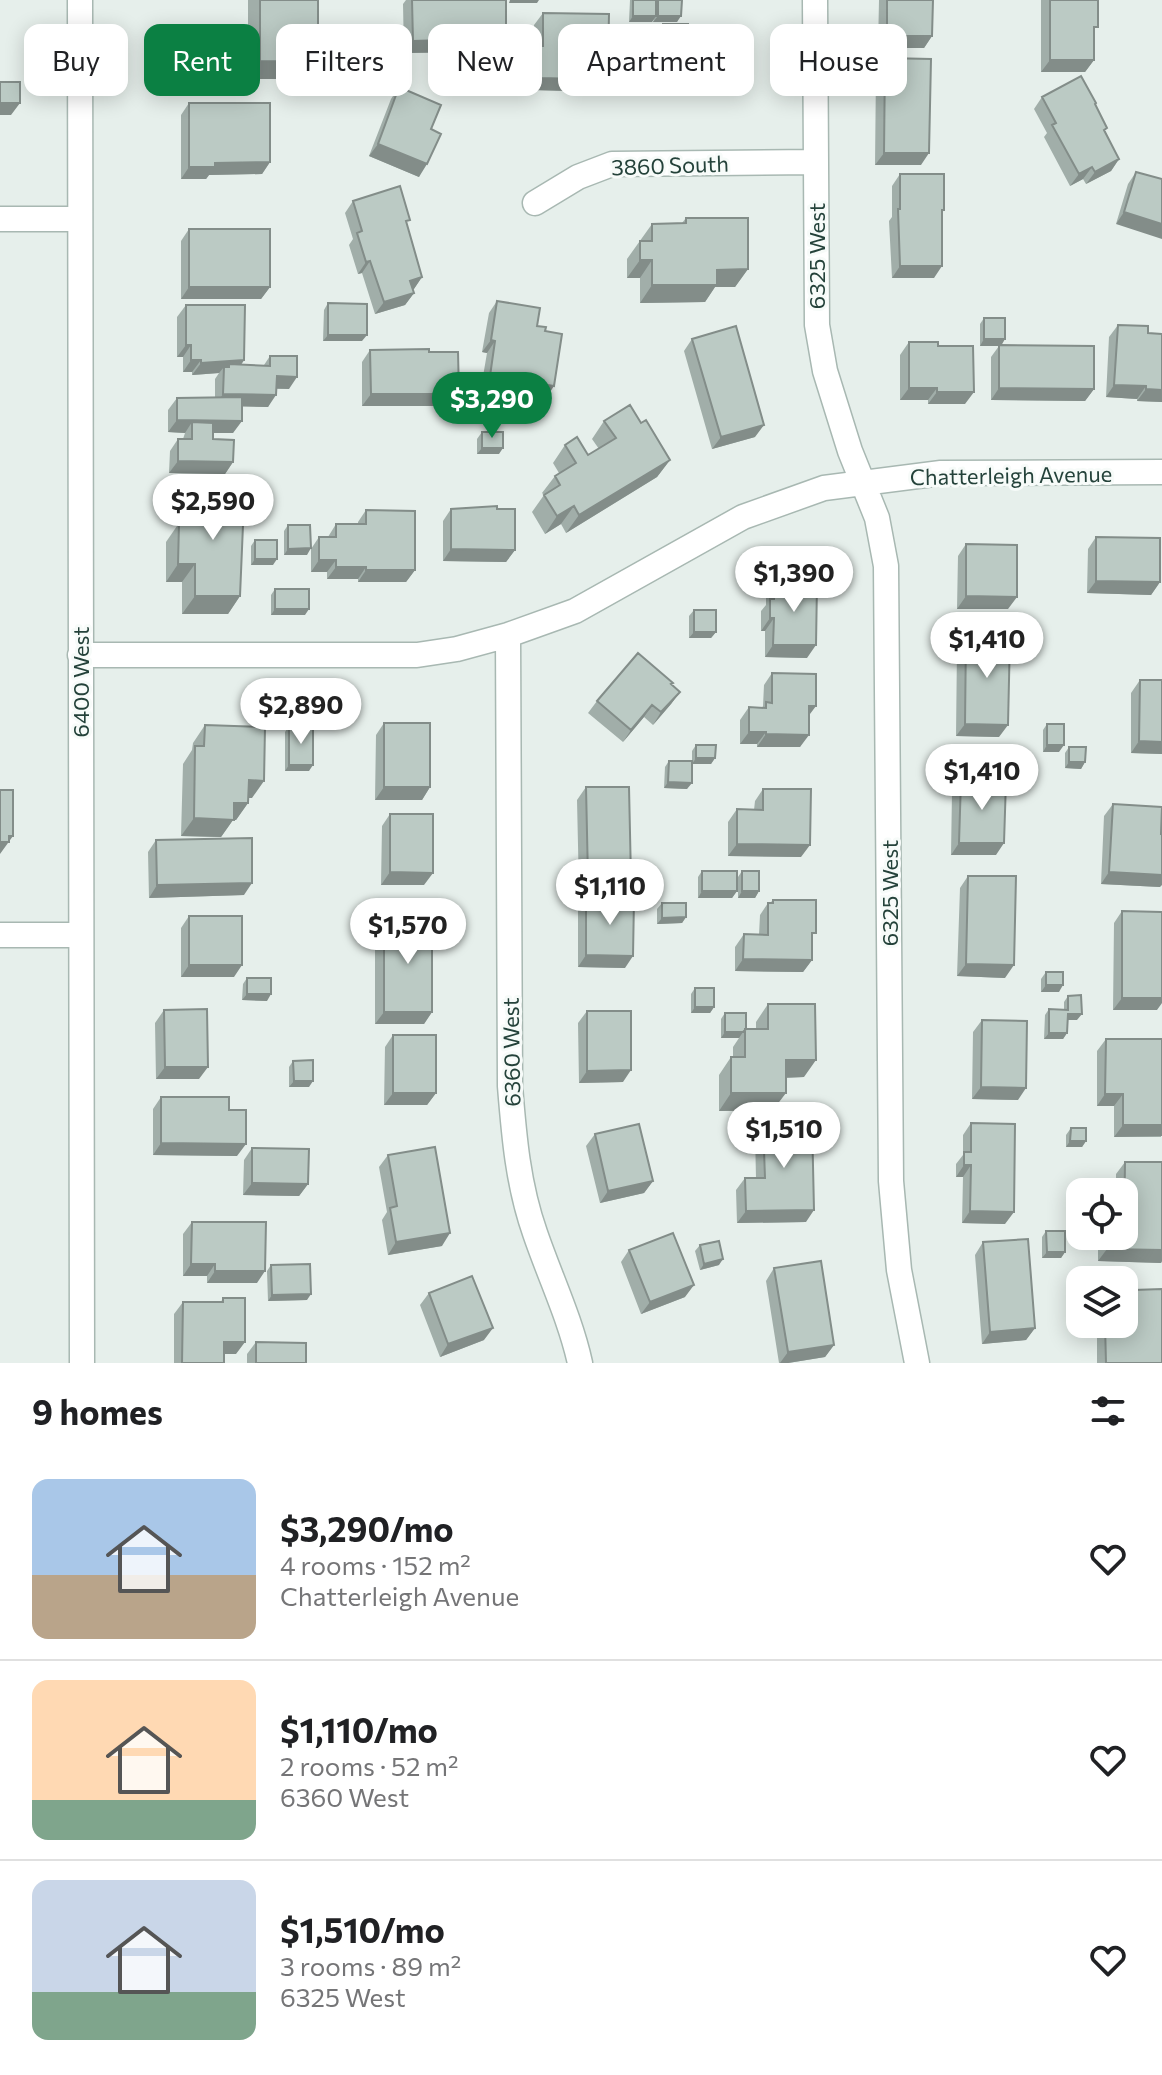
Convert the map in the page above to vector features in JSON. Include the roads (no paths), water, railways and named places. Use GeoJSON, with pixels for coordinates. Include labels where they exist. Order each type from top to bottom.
{"type":"FeatureCollection","features":[{"type":"Feature","properties":{"kind":"street","name":"6400 West"},"geometry":{"type":"LineString","coordinates":[[80,0],[82,1363]]}},
{"type":"Feature","properties":{"kind":"street","name":"6325 West"},"geometry":{"type":"LineString","coordinates":[[815,0],[817,325],[825,371],[861,482],[877,518],[887,584],[891,1181],[899,1270],[917,1363]]}},
{"type":"Feature","properties":{"kind":"street","name":"3860 South"},"geometry":{"type":"LineString","coordinates":[[535,203],[578,177],[612,164],[815,162]]}},
{"type":"Feature","properties":{"kind":"street"},"geometry":{"type":"LineString","coordinates":[[0,219],[80,219]]}},
{"type":"Feature","properties":{"kind":"street","name":"Chatterleigh Avenue"},"geometry":{"type":"LineString","coordinates":[[80,655],[417,655],[457,649],[575,611],[743,517],[800,495],[861,482],[941,473],[1162,472]]}},
{"type":"Feature","properties":{"kind":"street","name":"6360 West"},"geometry":{"type":"LineString","coordinates":[[508,635],[510,1086],[516,1155],[534,1231],[572,1330],[580,1363]]}},
{"type":"Feature","properties":{"kind":"street"},"geometry":{"type":"LineString","coordinates":[[0,935],[81,935]]}}]}
